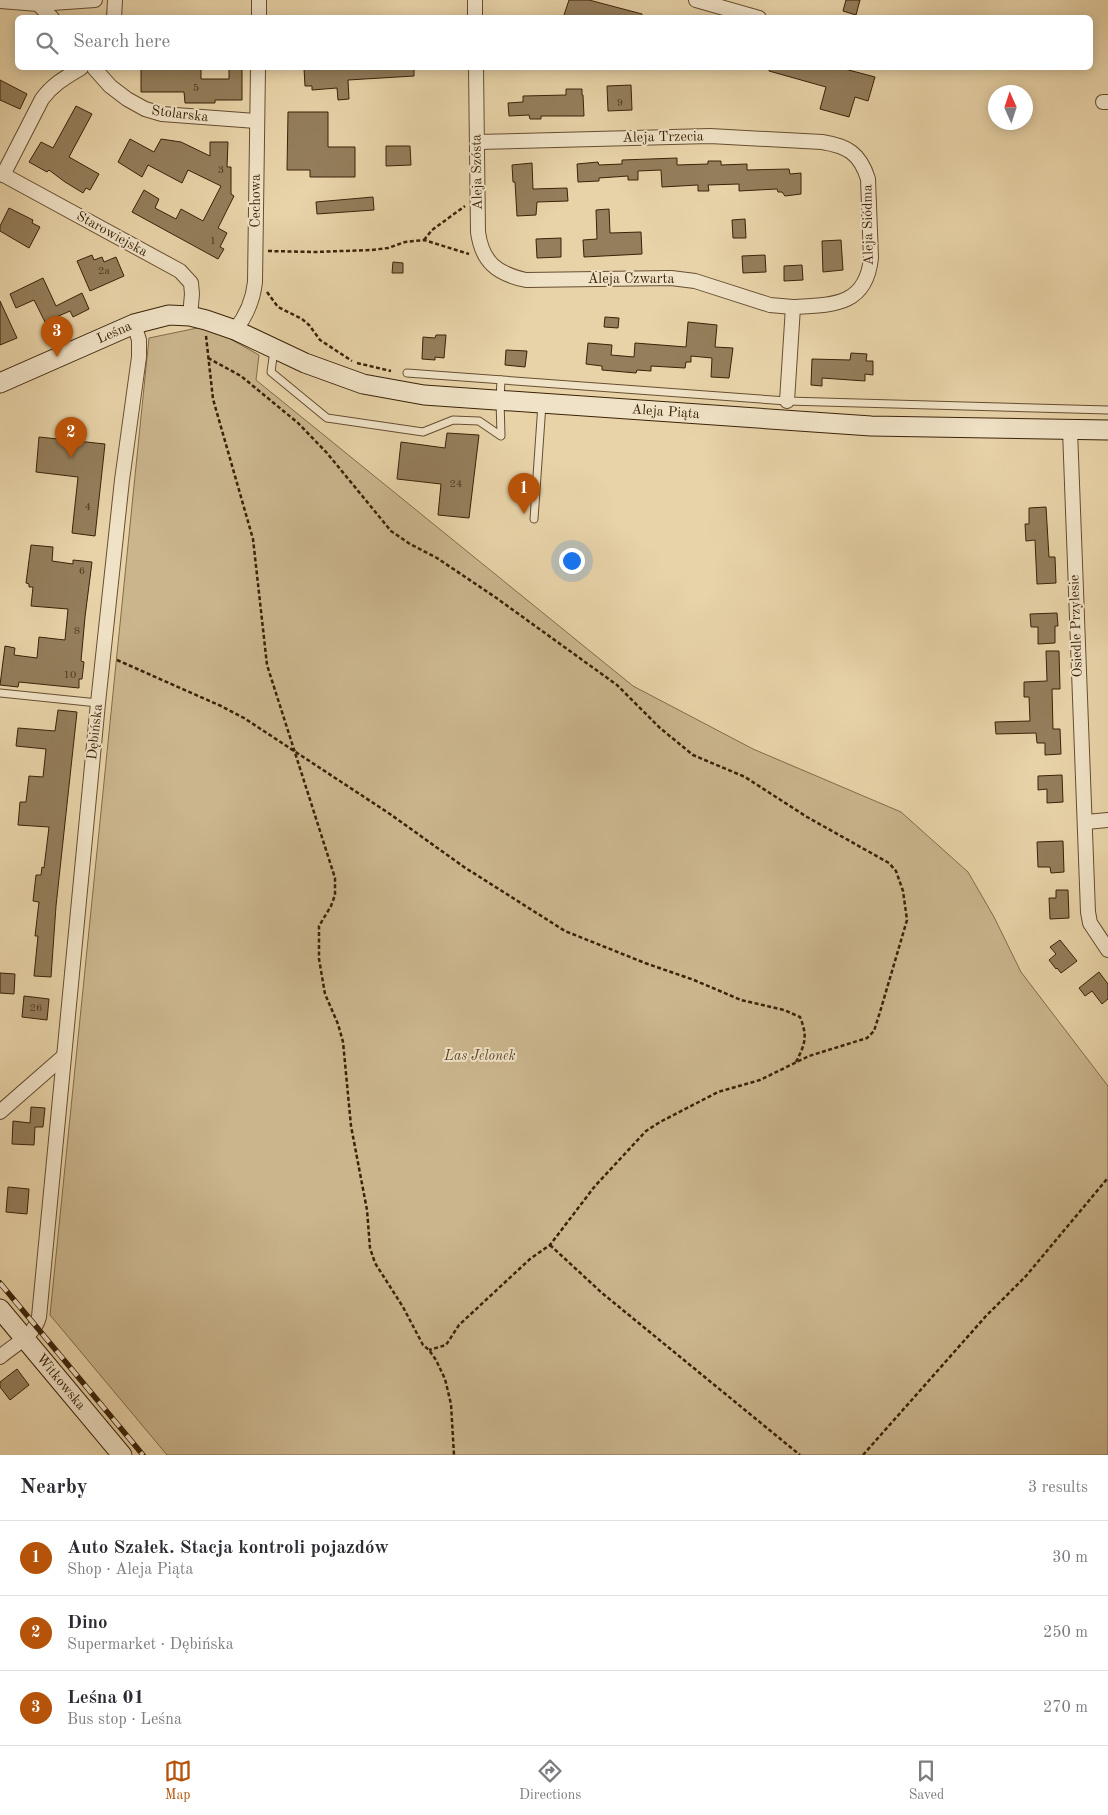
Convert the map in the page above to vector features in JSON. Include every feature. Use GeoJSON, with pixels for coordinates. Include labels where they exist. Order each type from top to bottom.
{"type":"FeatureCollection","features":[{"type":"Feature","properties":{"kind":"street"},"geometry":{"type":"LineString","coordinates":[[0,1],[38,4],[95,0]]}},
{"type":"Feature","properties":{"kind":"street"},"geometry":{"type":"LineString","coordinates":[[114,15],[115,0]]}},
{"type":"Feature","properties":{"kind":"street"},"geometry":{"type":"LineString","coordinates":[[259,0],[259,15]]}},
{"type":"Feature","properties":{"kind":"street"},"geometry":{"type":"LineString","coordinates":[[475,0],[475,15]]}},
{"type":"Feature","properties":{"kind":"street"},"geometry":{"type":"LineString","coordinates":[[696,0],[749,15]]}},
{"type":"Feature","properties":{"kind":"street"},"geometry":{"type":"LineString","coordinates":[[38,4],[49,15]]}},
{"type":"Feature","properties":{"kind":"street"},"geometry":{"type":"LineString","coordinates":[[2,174],[42,99],[59,80],[78,70]]}},
{"type":"Feature","properties":{"kind":"street","name":"Stolarska"},"geometry":{"type":"LineString","coordinates":[[96,70],[110,86],[127,99],[145,109],[162,114],[256,121]]}},
{"type":"Feature","properties":{"kind":"street"},"geometry":{"type":"LineString","coordinates":[[110,86],[112,70]]}},
{"type":"Feature","properties":{"kind":"street","name":"Cechowa"},"geometry":{"type":"LineString","coordinates":[[235,330],[248,312],[254,296],[258,70]]}},
{"type":"Feature","properties":{"kind":"street","name":"Aleja Szósta"},"geometry":{"type":"LineString","coordinates":[[476,70],[480,243],[483,252],[498,270]]}},
{"type":"Feature","properties":{"kind":"street","name":"Aleja Trzecia"},"geometry":{"type":"LineString","coordinates":[[477,142],[710,136],[822,142],[848,149]]}},
{"type":"Feature","properties":{"kind":"street","name":"Aleja Siódma"},"geometry":{"type":"LineString","coordinates":[[793,307],[818,306],[851,297],[859,292],[868,276],[871,258],[868,179],[861,162],[848,149]]}},
{"type":"Feature","properties":{"kind":"street","name":"Starowiejska"},"geometry":{"type":"LineString","coordinates":[[2,174],[180,271],[191,283],[198,318]]}},
{"type":"Feature","properties":{"kind":"street","name":"Aleja Czwarta"},"geometry":{"type":"LineString","coordinates":[[498,270],[511,277],[526,280],[658,277],[683,279],[763,303],[793,307]]}},
{"type":"Feature","properties":{"kind":"street"},"geometry":{"type":"LineString","coordinates":[[786,401],[793,307]]}},
{"type":"Feature","properties":{"kind":"street","name":"Leśna"},"geometry":{"type":"LineString","coordinates":[[0,382],[134,324],[170,315],[198,318],[235,330]]}},
{"type":"Feature","properties":{"kind":"street","name":"Dębińska"},"geometry":{"type":"LineString","coordinates":[[0,1357],[36,1327],[39,1316],[103,654],[122,480],[139,357],[139,340],[134,324]]}},
{"type":"Feature","properties":{"kind":"street","name":"Aleja Piąta"},"geometry":{"type":"LineString","coordinates":[[235,330],[305,363],[363,384],[424,395],[871,426],[1108,430]]}},
{"type":"Feature","properties":{"kind":"street","name":"Osiedle Przylesie"},"geometry":{"type":"LineString","coordinates":[[1070,430],[1088,912],[1090,923],[1108,950]]}},
{"type":"Feature","properties":{"kind":"street"},"geometry":{"type":"LineString","coordinates":[[1086,822],[1108,820]]}},
{"type":"Feature","properties":{"kind":"street"},"geometry":{"type":"LineString","coordinates":[[0,1112],[64,1056]]}},
{"type":"Feature","properties":{"kind":"street","name":"Witkowska"},"geometry":{"type":"LineString","coordinates":[[0,1309],[122,1455]]}},
{"type":"Feature","properties":{"kind":"lane"},"geometry":{"type":"LineString","coordinates":[[274,348],[271,372],[327,418],[423,432],[453,420],[480,421],[501,436],[501,380]]}},
{"type":"Feature","properties":{"kind":"lane"},"geometry":{"type":"LineString","coordinates":[[407,374],[786,401],[1108,410]]}},
{"type":"Feature","properties":{"kind":"lane"},"geometry":{"type":"LineString","coordinates":[[534,519],[542,403]]}},
{"type":"Feature","properties":{"kind":"lane"},"geometry":{"type":"LineString","coordinates":[[0,693],[98,703]]}},
{"type":"Feature","properties":{"kind":"path"},"geometry":{"type":"LineString","coordinates":[[424,240],[444,220],[478,197]]}},
{"type":"Feature","properties":{"kind":"path"},"geometry":{"type":"LineString","coordinates":[[266,250],[314,252],[371,250],[424,240],[470,254]]}},
{"type":"Feature","properties":{"kind":"path"},"geometry":{"type":"LineString","coordinates":[[264,287],[278,307],[302,319],[320,340],[348,360],[407,374]]}},
{"type":"Feature","properties":{"kind":"path"},"geometry":{"type":"LineString","coordinates":[[198,318],[208,358],[214,399],[253,538],[267,665],[335,878],[335,895],[319,926],[319,959],[325,994],[338,1024],[343,1042],[350,1126],[367,1210],[370,1248],[375,1263],[445,1379],[451,1404],[454,1455]]}},
{"type":"Feature","properties":{"kind":"path"},"geometry":{"type":"LineString","coordinates":[[208,358],[241,376],[298,423],[327,453],[391,531],[410,544],[437,558],[495,597],[616,685],[660,728],[693,755],[745,777],[807,817],[889,863],[896,871],[903,891],[906,920],[874,1031],[867,1038],[809,1056],[760,1080],[718,1092],[646,1131],[595,1186],[550,1245],[530,1259],[459,1325],[446,1344],[429,1350]]}},
{"type":"Feature","properties":{"kind":"path"},"geometry":{"type":"LineString","coordinates":[[103,654],[221,706],[294,749],[390,814],[464,868],[565,931],[741,1000],[784,1010],[800,1017],[806,1032],[802,1050],[796,1063]]}},
{"type":"Feature","properties":{"kind":"path"},"geometry":{"type":"LineString","coordinates":[[863,1455],[986,1316],[1026,1276],[1107,1179]]}},
{"type":"Feature","properties":{"kind":"path"},"geometry":{"type":"LineString","coordinates":[[550,1245],[602,1293],[800,1455]]}},
{"type":"Feature","properties":{"kind":"green space","name":"Las Jelonek"},"geometry":{"type":"Polygon","coordinates":[[[207,326],[259,355],[256,380],[633,686],[753,749],[901,812],[968,872],[994,917],[1021,972],[1108,1086],[1108,1455],[167,1455],[50,1315],[149,338],[207,326]]]}},
{"type":"Feature","properties":{"kind":"building"},"geometry":{"type":"Polygon","coordinates":[[[569,0],[589,0],[642,14],[642,15],[564,15],[569,0]]]}},
{"type":"Feature","properties":{"kind":"building"},"geometry":{"type":"Polygon","coordinates":[[[846,0],[860,0],[856,15],[843,11],[846,0]]]}},
{"type":"Feature","properties":{"kind":"building"},"geometry":{"type":"Polygon","coordinates":[[[141,70],[201,70],[201,79],[229,79],[229,70],[242,70],[242,100],[215,100],[215,103],[185,103],[184,92],[141,92],[141,70]]]}},
{"type":"Feature","properties":{"kind":"building"},"geometry":{"type":"Polygon","coordinates":[[[304,70],[414,70],[414,76],[348,80],[349,99],[338,100],[337,88],[312,90],[312,86],[305,86],[304,70]]]}},
{"type":"Feature","properties":{"kind":"building"},"geometry":{"type":"Polygon","coordinates":[[[849,70],[875,77],[868,101],[855,97],[849,117],[820,109],[826,87],[769,71],[849,70]]]}},
{"type":"Feature","properties":{"kind":"building"},"geometry":{"type":"Polygon","coordinates":[[[0,80],[27,94],[20,109],[0,100],[0,80]]]}},
{"type":"Feature","properties":{"kind":"building"},"geometry":{"type":"Polygon","coordinates":[[[631,85],[632,110],[608,111],[607,86],[631,85]]]}},
{"type":"Feature","properties":{"kind":"building"},"geometry":{"type":"Polygon","coordinates":[[[566,89],[582,89],[584,116],[541,116],[541,119],[530,119],[529,115],[509,116],[508,103],[523,102],[523,96],[566,95],[566,89]]]}},
{"type":"Feature","properties":{"kind":"building"},"geometry":{"type":"Polygon","coordinates":[[[76,106],[92,114],[69,157],[99,174],[90,190],[86,188],[83,193],[49,170],[47,172],[29,162],[41,142],[53,148],[76,106]]]}},
{"type":"Feature","properties":{"kind":"building"},"geometry":{"type":"Polygon","coordinates":[[[288,112],[328,112],[328,147],[355,147],[355,177],[310,177],[310,170],[287,170],[288,112]]]}},
{"type":"Feature","properties":{"kind":"building"},"geometry":{"type":"Polygon","coordinates":[[[130,139],[154,152],[161,139],[181,142],[210,156],[210,142],[228,142],[227,167],[231,167],[231,194],[234,196],[218,228],[227,233],[220,247],[224,249],[218,259],[132,212],[144,190],[159,199],[155,208],[176,219],[181,209],[203,221],[221,186],[188,170],[182,183],[148,165],[142,177],[118,162],[130,139]]]}},
{"type":"Feature","properties":{"kind":"building"},"geometry":{"type":"Polygon","coordinates":[[[386,146],[410,146],[411,165],[386,166],[386,146]]]}},
{"type":"Feature","properties":{"kind":"building"},"geometry":{"type":"Polygon","coordinates":[[[677,158],[677,165],[708,164],[708,161],[721,161],[721,165],[747,164],[747,170],[789,169],[790,174],[801,173],[801,194],[785,196],[782,192],[778,192],[777,189],[739,191],[739,184],[708,185],[709,191],[698,191],[698,185],[662,187],[661,170],[638,171],[638,180],[628,180],[628,176],[599,178],[599,181],[578,182],[577,164],[598,162],[599,165],[622,164],[622,160],[677,158]]]}},
{"type":"Feature","properties":{"kind":"building"},"geometry":{"type":"Polygon","coordinates":[[[532,163],[533,189],[567,188],[568,201],[537,202],[536,215],[517,216],[512,165],[532,163]]]}},
{"type":"Feature","properties":{"kind":"building"},"geometry":{"type":"Polygon","coordinates":[[[373,197],[374,210],[317,214],[316,202],[373,197]]]}},
{"type":"Feature","properties":{"kind":"building"},"geometry":{"type":"Polygon","coordinates":[[[9,208],[33,220],[32,223],[40,227],[29,248],[0,231],[0,226],[9,208]]]}},
{"type":"Feature","properties":{"kind":"building"},"geometry":{"type":"Polygon","coordinates":[[[609,209],[610,233],[641,232],[642,254],[584,257],[583,240],[597,239],[596,210],[609,209]]]}},
{"type":"Feature","properties":{"kind":"building"},"geometry":{"type":"Polygon","coordinates":[[[745,219],[746,238],[733,238],[732,220],[745,219]]]}},
{"type":"Feature","properties":{"kind":"building"},"geometry":{"type":"Polygon","coordinates":[[[561,238],[561,257],[537,258],[536,239],[561,238]]]}},
{"type":"Feature","properties":{"kind":"building"},"geometry":{"type":"Polygon","coordinates":[[[841,240],[843,270],[823,272],[822,241],[841,240]]]}},
{"type":"Feature","properties":{"kind":"building"},"geometry":{"type":"Polygon","coordinates":[[[92,255],[94,260],[102,257],[104,262],[116,257],[124,276],[90,291],[77,261],[92,255]]]}},
{"type":"Feature","properties":{"kind":"building"},"geometry":{"type":"Polygon","coordinates":[[[765,255],[766,272],[743,273],[742,256],[765,255]]]}},
{"type":"Feature","properties":{"kind":"building"},"geometry":{"type":"Polygon","coordinates":[[[393,262],[403,263],[403,273],[392,273],[393,262]]]}},
{"type":"Feature","properties":{"kind":"building"},"geometry":{"type":"Polygon","coordinates":[[[802,265],[803,280],[784,281],[784,266],[802,265]]]}},
{"type":"Feature","properties":{"kind":"building"},"geometry":{"type":"Polygon","coordinates":[[[43,278],[56,306],[82,293],[89,309],[73,317],[70,311],[45,322],[34,300],[16,308],[10,294],[43,278]]]}},
{"type":"Feature","properties":{"kind":"building"},"geometry":{"type":"Polygon","coordinates":[[[0,301],[17,338],[0,345],[0,301]]]}},
{"type":"Feature","properties":{"kind":"building"},"geometry":{"type":"Polygon","coordinates":[[[605,317],[619,318],[618,328],[604,327],[605,317]]]}},
{"type":"Feature","properties":{"kind":"building"},"geometry":{"type":"Polygon","coordinates":[[[688,322],[717,325],[715,347],[733,348],[729,378],[711,377],[712,358],[691,356],[691,362],[686,362],[685,368],[651,366],[651,371],[637,370],[636,373],[602,370],[602,366],[586,364],[588,343],[612,345],[611,355],[634,357],[635,343],[686,347],[688,322]]]}},
{"type":"Feature","properties":{"kind":"building"},"geometry":{"type":"Polygon","coordinates":[[[436,335],[446,335],[444,358],[435,357],[435,360],[422,359],[423,337],[435,338],[436,335]]]}},
{"type":"Feature","properties":{"kind":"building"},"geometry":{"type":"Polygon","coordinates":[[[506,350],[527,351],[525,367],[505,365],[506,350]]]}},
{"type":"Feature","properties":{"kind":"building"},"geometry":{"type":"Polygon","coordinates":[[[851,353],[867,354],[866,361],[873,361],[873,375],[865,374],[865,381],[822,378],[822,386],[811,385],[812,359],[850,360],[851,353]]]}},
{"type":"Feature","properties":{"kind":"building"},"geometry":{"type":"Polygon","coordinates":[[[447,433],[479,435],[469,518],[438,515],[441,484],[397,479],[401,442],[445,448],[447,433]]]}},
{"type":"Feature","properties":{"kind":"building"},"geometry":{"type":"Polygon","coordinates":[[[39,437],[105,444],[95,536],[72,533],[78,477],[36,472],[39,437]]]}},
{"type":"Feature","properties":{"kind":"building"},"geometry":{"type":"Polygon","coordinates":[[[1046,507],[1049,557],[1055,557],[1056,583],[1037,584],[1035,540],[1026,541],[1025,524],[1029,524],[1029,508],[1046,507]]]}},
{"type":"Feature","properties":{"kind":"building"},"geometry":{"type":"Polygon","coordinates":[[[31,545],[53,547],[52,561],[73,564],[73,560],[92,562],[81,661],[84,662],[82,679],[79,679],[79,688],[19,682],[18,687],[0,685],[5,646],[15,648],[14,655],[37,658],[39,637],[65,640],[68,609],[31,606],[33,587],[29,587],[29,584],[26,583],[31,545]]]}},
{"type":"Feature","properties":{"kind":"building"},"geometry":{"type":"Polygon","coordinates":[[[1057,613],[1058,626],[1055,626],[1055,643],[1038,644],[1038,627],[1031,627],[1030,614],[1057,613]]]}},
{"type":"Feature","properties":{"kind":"building"},"geometry":{"type":"Polygon","coordinates":[[[1046,651],[1059,651],[1060,689],[1052,689],[1053,729],[1060,729],[1061,754],[1045,755],[1045,743],[1037,743],[1036,733],[996,734],[995,722],[1030,721],[1029,697],[1024,697],[1024,682],[1047,681],[1046,651]]]}},
{"type":"Feature","properties":{"kind":"building"},"geometry":{"type":"Polygon","coordinates":[[[58,710],[77,712],[56,906],[51,977],[34,976],[38,936],[35,936],[39,902],[33,901],[36,875],[41,875],[42,867],[44,868],[49,827],[18,825],[20,802],[26,802],[29,776],[43,777],[46,749],[16,746],[18,728],[55,731],[58,710]]]}},
{"type":"Feature","properties":{"kind":"building"},"geometry":{"type":"Polygon","coordinates":[[[1062,775],[1063,802],[1047,803],[1047,789],[1038,790],[1038,776],[1062,775]]]}},
{"type":"Feature","properties":{"kind":"building"},"geometry":{"type":"Polygon","coordinates":[[[1063,841],[1064,872],[1051,873],[1050,867],[1038,867],[1037,842],[1063,841]]]}},
{"type":"Feature","properties":{"kind":"building"},"geometry":{"type":"Polygon","coordinates":[[[1056,890],[1068,890],[1069,918],[1050,919],[1049,898],[1056,898],[1056,890]]]}},
{"type":"Feature","properties":{"kind":"building"},"geometry":{"type":"Polygon","coordinates":[[[1060,940],[1077,961],[1061,973],[1049,960],[1056,954],[1050,947],[1060,940]]]}},
{"type":"Feature","properties":{"kind":"building"},"geometry":{"type":"Polygon","coordinates":[[[1099,972],[1108,984],[1108,999],[1102,1004],[1092,991],[1085,996],[1079,988],[1099,972]]]}},
{"type":"Feature","properties":{"kind":"building"},"geometry":{"type":"Polygon","coordinates":[[[0,973],[15,974],[14,994],[0,993],[0,973]]]}},
{"type":"Feature","properties":{"kind":"building"},"geometry":{"type":"Polygon","coordinates":[[[24,996],[49,999],[47,1020],[22,1017],[24,996]]]}},
{"type":"Feature","properties":{"kind":"building"},"geometry":{"type":"Polygon","coordinates":[[[31,1107],[45,1108],[43,1127],[35,1127],[34,1145],[12,1144],[13,1121],[30,1123],[31,1107]]]}},
{"type":"Feature","properties":{"kind":"building"},"geometry":{"type":"Polygon","coordinates":[[[8,1187],[29,1189],[27,1214],[6,1212],[8,1187]]]}},
{"type":"Feature","properties":{"kind":"building"},"geometry":{"type":"Polygon","coordinates":[[[17,1369],[29,1385],[10,1400],[0,1387],[0,1382],[17,1369]]]}},
{"type":"Feature","properties":{"kind":"railway"},"geometry":{"type":"LineString","coordinates":[[0,1283],[143,1455]]}},
{"type":"Feature","properties":{"kind":"place","name":"Leśna 01"},"geometry":{"type":"Point","coordinates":[57,357]}},
{"type":"Feature","properties":{"kind":"place","name":"Dino"},"geometry":{"type":"Point","coordinates":[71,458]}},
{"type":"Feature","properties":{"kind":"place","name":"Auto Szałek. Stacja kontroli pojazdów"},"geometry":{"type":"Point","coordinates":[524,514]}}]}
